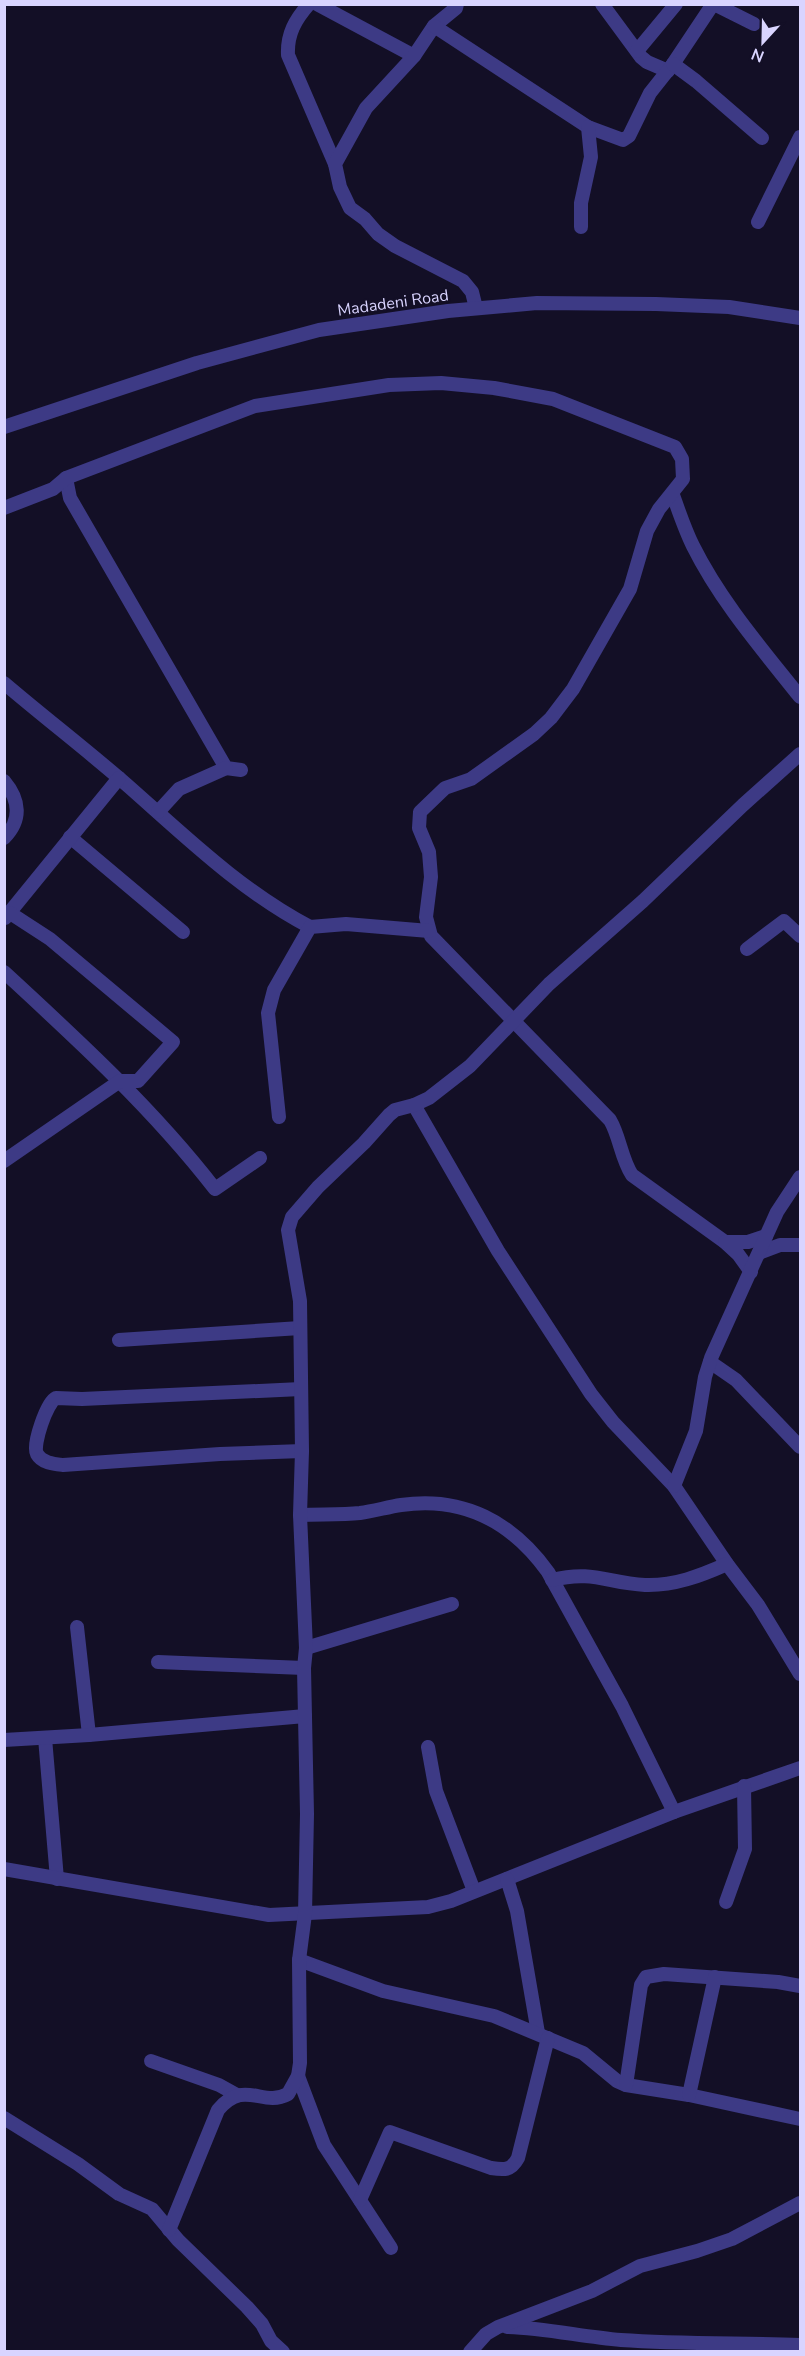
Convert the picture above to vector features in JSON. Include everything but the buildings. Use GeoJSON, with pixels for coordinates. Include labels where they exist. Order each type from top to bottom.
{"type":"FeatureCollection","features":[{"type":"Feature","properties":{"kind":"street"},"geometry":{"type":"LineString","coordinates":[[309,4],[296,18],[287,41],[288,55],[335,164],[340,187],[350,208],[386,241],[463,281],[472,292],[476,308]]}},
{"type":"Feature","properties":{"kind":"street"},"geometry":{"type":"LineString","coordinates":[[317,4],[414,57]]}},
{"type":"Feature","properties":{"kind":"street"},"geometry":{"type":"LineString","coordinates":[[335,164],[366,108],[414,57],[434,26],[456,8],[457,4]]}},
{"type":"Feature","properties":{"kind":"street"},"geometry":{"type":"LineString","coordinates":[[602,4],[647,62],[671,68],[696,81],[762,138]]}},
{"type":"Feature","properties":{"kind":"street"},"geometry":{"type":"LineString","coordinates":[[637,51],[676,4]]}},
{"type":"Feature","properties":{"kind":"street"},"geometry":{"type":"LineString","coordinates":[[434,26],[588,127],[615,139],[626,139],[650,93],[671,68],[714,4],[754,24]]}},
{"type":"Feature","properties":{"kind":"street"},"geometry":{"type":"LineString","coordinates":[[581,227],[581,203],[591,158],[588,127]]}},
{"type":"Feature","properties":{"kind":"street"},"geometry":{"type":"LineString","coordinates":[[758,222],[801,137]]}},
{"type":"Feature","properties":{"kind":"street","name":"Madadeni Road"},"geometry":{"type":"LineString","coordinates":[[4,427],[197,363],[318,330],[476,308],[537,303],[656,304],[729,307],[801,318]]}},
{"type":"Feature","properties":{"kind":"street"},"geometry":{"type":"LineString","coordinates":[[4,508],[53,489],[66,478],[255,406],[389,385],[441,383],[494,387],[553,399],[675,447],[682,459],[683,479],[673,495],[659,509],[647,531],[630,589],[573,689],[551,718],[515,749],[471,779],[445,788],[420,812],[419,828],[429,852],[432,877],[426,917],[431,936],[610,1120],[618,1135],[632,1175],[725,1242],[738,1254],[751,1272]]}},
{"type":"Feature","properties":{"kind":"street"},"geometry":{"type":"LineString","coordinates":[[66,478],[70,498],[226,768]]}},
{"type":"Feature","properties":{"kind":"street"},"geometry":{"type":"LineString","coordinates":[[53,489],[70,498]]}},
{"type":"Feature","properties":{"kind":"street"},"geometry":{"type":"LineString","coordinates":[[673,495],[693,545],[714,584],[751,636],[801,697]]}},
{"type":"Feature","properties":{"kind":"street"},"geometry":{"type":"LineString","coordinates":[[4,683],[227,872],[282,913],[310,927],[346,924],[429,931]]}},
{"type":"Feature","properties":{"kind":"street"},"geometry":{"type":"LineString","coordinates":[[151,2061],[219,2085],[237,2095],[282,2097],[288,2094],[297,2076],[300,2062],[299,1960],[305,1914],[307,1814],[304,1668],[306,1648],[300,1515],[302,1451],[300,1328],[298,1287],[288,1230],[292,1217],[389,1114],[429,1098],[470,1066],[549,984],[643,902],[743,805],[801,754]]}},
{"type":"Feature","properties":{"kind":"street"},"geometry":{"type":"LineString","coordinates":[[158,812],[179,789],[226,768],[241,770]]}},
{"type":"Feature","properties":{"kind":"street"},"geometry":{"type":"LineString","coordinates":[[4,1161],[120,1081],[138,1081],[173,1042],[50,939],[8,916],[118,778]]}},
{"type":"Feature","properties":{"kind":"street"},"geometry":{"type":"LineString","coordinates":[[4,782],[16,802],[18,814],[16,823],[4,838]]}},
{"type":"Feature","properties":{"kind":"street"},"geometry":{"type":"LineString","coordinates":[[70,837],[183,932]]}},
{"type":"Feature","properties":{"kind":"street"},"geometry":{"type":"LineString","coordinates":[[747,949],[784,921],[801,936]]}},
{"type":"Feature","properties":{"kind":"street"},"geometry":{"type":"LineString","coordinates":[[279,1117],[268,1013],[274,990],[310,927]]}},
{"type":"Feature","properties":{"kind":"street"},"geometry":{"type":"LineString","coordinates":[[4,972],[120,1081],[180,1143],[215,1189],[260,1158]]}},
{"type":"Feature","properties":{"kind":"street"},"geometry":{"type":"LineString","coordinates":[[414,1105],[498,1251],[591,1394],[613,1422],[674,1486],[758,1605],[801,1674]]}},
{"type":"Feature","properties":{"kind":"street"},"geometry":{"type":"LineString","coordinates":[[674,1486],[696,1431],[705,1377],[710,1362],[777,1212],[801,1177]]}},
{"type":"Feature","properties":{"kind":"street"},"geometry":{"type":"LineString","coordinates":[[725,1242],[748,1242],[766,1236]]}},
{"type":"Feature","properties":{"kind":"street"},"geometry":{"type":"LineString","coordinates":[[759,1253],[780,1245],[801,1245]]}},
{"type":"Feature","properties":{"kind":"street"},"geometry":{"type":"LineString","coordinates":[[119,1340],[300,1328]]}},
{"type":"Feature","properties":{"kind":"street"},"geometry":{"type":"LineString","coordinates":[[710,1362],[736,1380],[801,1447]]}},
{"type":"Feature","properties":{"kind":"street"},"geometry":{"type":"LineString","coordinates":[[301,1389],[82,1399],[56,1398],[48,1404],[35,1445],[36,1453],[41,1459],[48,1463],[63,1465],[220,1454],[302,1451]]}},
{"type":"Feature","properties":{"kind":"street"},"geometry":{"type":"LineString","coordinates":[[300,1515],[360,1513],[403,1504],[447,1503],[477,1512],[499,1524],[539,1559],[552,1580],[622,1706],[674,1812]]}},
{"type":"Feature","properties":{"kind":"street"},"geometry":{"type":"LineString","coordinates":[[552,1580],[571,1575],[589,1575],[646,1585],[668,1584],[695,1578],[727,1564]]}},
{"type":"Feature","properties":{"kind":"street"},"geometry":{"type":"LineString","coordinates":[[306,1648],[452,1604]]}},
{"type":"Feature","properties":{"kind":"street"},"geometry":{"type":"LineString","coordinates":[[77,1627],[89,1735]]}},
{"type":"Feature","properties":{"kind":"street"},"geometry":{"type":"LineString","coordinates":[[158,1662],[304,1668]]}},
{"type":"Feature","properties":{"kind":"street"},"geometry":{"type":"LineString","coordinates":[[4,1740],[305,1716]]}},
{"type":"Feature","properties":{"kind":"street"},"geometry":{"type":"LineString","coordinates":[[45,1738],[57,1879]]}},
{"type":"Feature","properties":{"kind":"street"},"geometry":{"type":"LineString","coordinates":[[428,1747],[436,1791],[474,1891]]}},
{"type":"Feature","properties":{"kind":"street"},"geometry":{"type":"LineString","coordinates":[[4,1869],[269,1915],[428,1907],[451,1901],[674,1812],[801,1768]]}},
{"type":"Feature","properties":{"kind":"street"},"geometry":{"type":"LineString","coordinates":[[726,1902],[746,1849],[744,1786]]}},
{"type":"Feature","properties":{"kind":"street"},"geometry":{"type":"LineString","coordinates":[[360,2200],[390,2132],[491,2168],[505,2170],[510,2168],[518,2158],[543,2036],[517,1911],[507,1879]]}},
{"type":"Feature","properties":{"kind":"street"},"geometry":{"type":"LineString","coordinates":[[299,1960],[383,1992],[494,2016],[589,2057],[604,2071],[626,2085],[689,2095],[801,2119]]}},
{"type":"Feature","properties":{"kind":"street"},"geometry":{"type":"LineString","coordinates":[[626,2085],[640,1985],[646,1977],[664,1974],[778,1982],[801,1986]]}},
{"type":"Feature","properties":{"kind":"street"},"geometry":{"type":"LineString","coordinates":[[689,2095],[715,1977]]}},
{"type":"Feature","properties":{"kind":"street"},"geometry":{"type":"LineString","coordinates":[[297,2076],[324,2145],[391,2248]]}},
{"type":"Feature","properties":{"kind":"street"},"geometry":{"type":"LineString","coordinates":[[169,2230],[213,2118],[224,2103],[237,2095]]}},
{"type":"Feature","properties":{"kind":"street"},"geometry":{"type":"LineString","coordinates":[[4,2118],[78,2164],[119,2194],[152,2209],[169,2230],[247,2307],[262,2324],[271,2341],[283,2352]]}},
{"type":"Feature","properties":{"kind":"street"},"geometry":{"type":"LineString","coordinates":[[470,2352],[486,2334],[498,2327],[592,2291],[640,2266],[732,2239],[801,2203]]}},
{"type":"Feature","properties":{"kind":"street"},"geometry":{"type":"LineString","coordinates":[[498,2327],[527,2328],[567,2335],[626,2340],[801,2345]]}}]}
